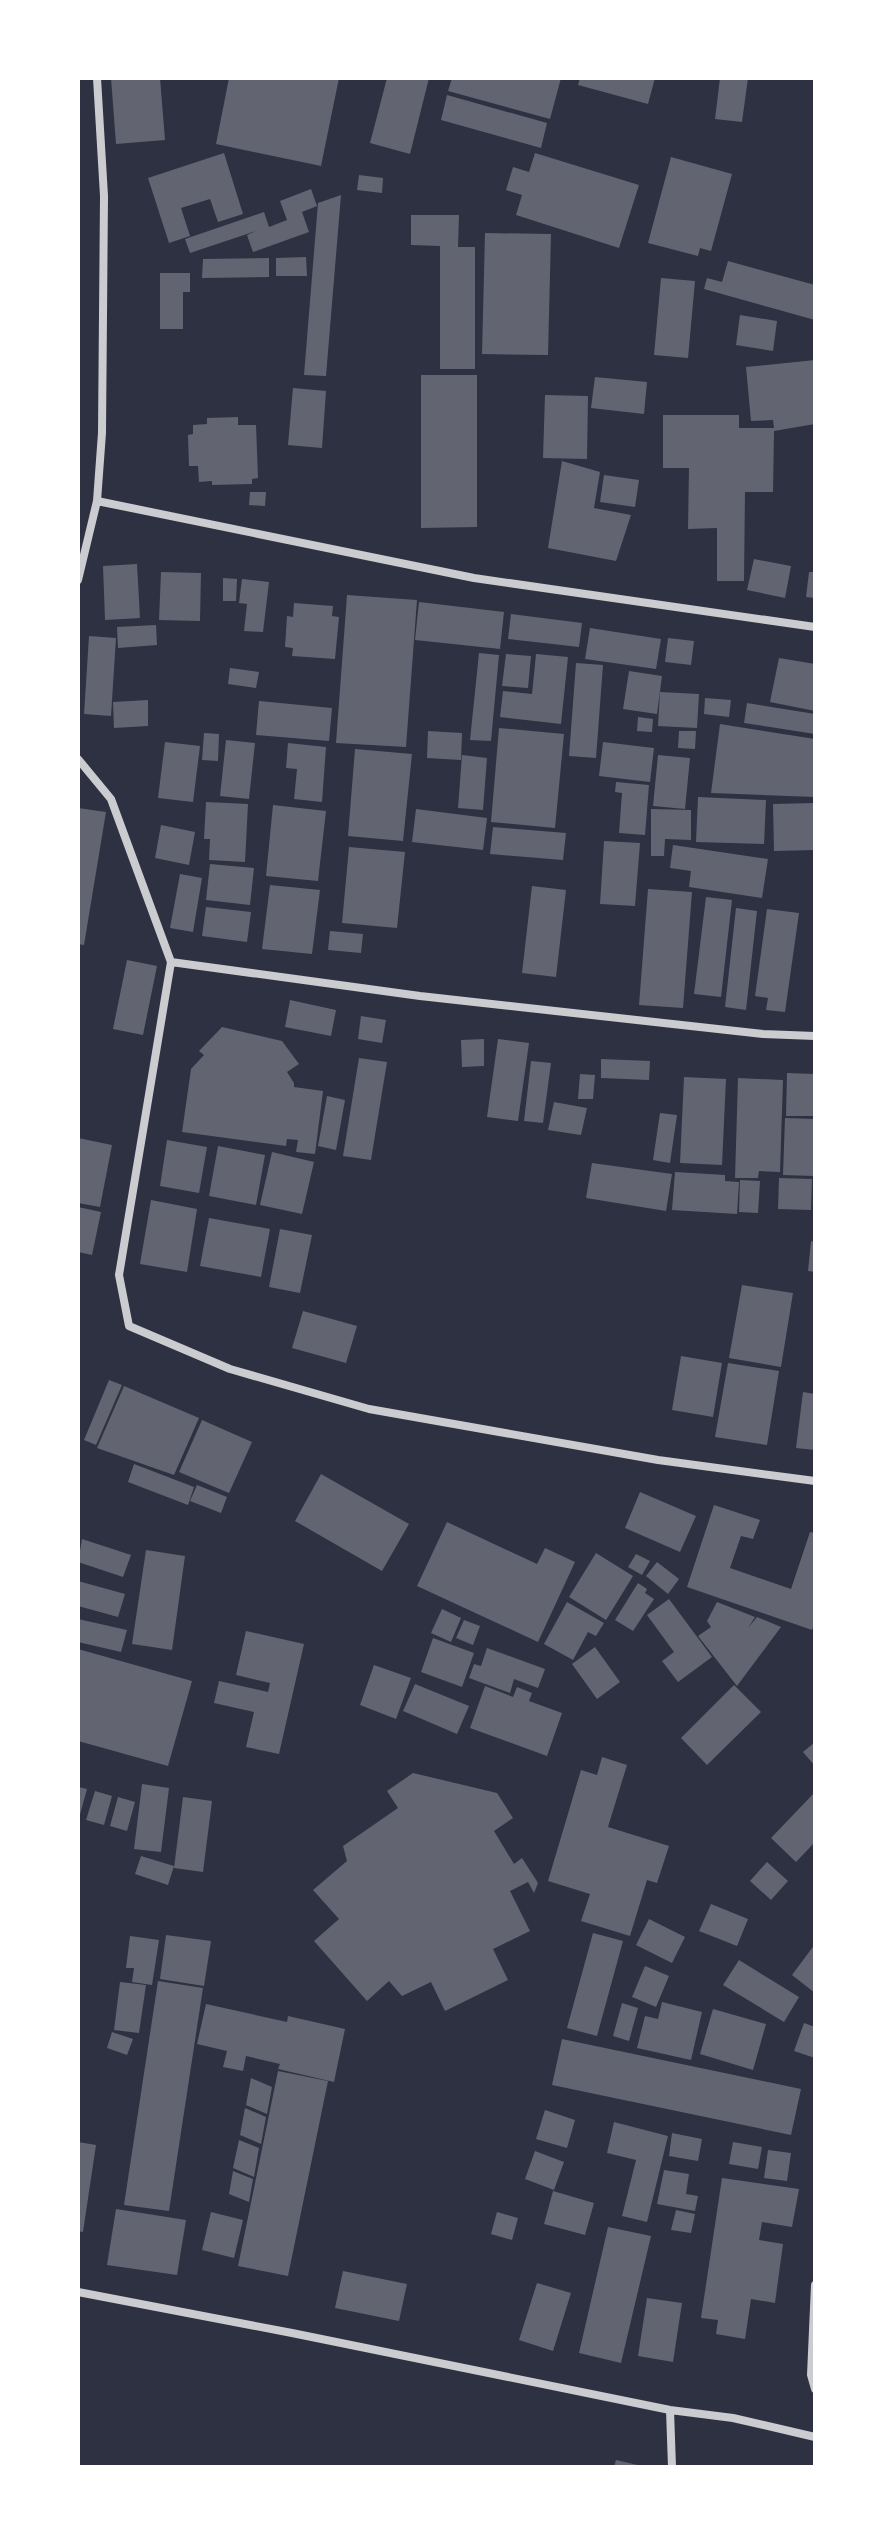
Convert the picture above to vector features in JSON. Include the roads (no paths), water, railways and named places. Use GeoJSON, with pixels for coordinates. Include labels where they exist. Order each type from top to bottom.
{"type":"FeatureCollection","features":[{"type":"Feature","properties":{"kind":"street"},"geometry":{"type":"LineString","coordinates":[[78,580],[97,501],[102,433],[104,196],[97,78]]}},
{"type":"Feature","properties":{"kind":"street"},"geometry":{"type":"LineString","coordinates":[[97,501],[474,578],[815,627]]}},
{"type":"Feature","properties":{"kind":"street"},"geometry":{"type":"LineString","coordinates":[[78,759],[111,799],[171,962],[119,1275],[129,1326],[230,1369],[369,1409],[658,1460],[815,1481]]}},
{"type":"Feature","properties":{"kind":"street"},"geometry":{"type":"LineString","coordinates":[[171,962],[451,1000],[763,1034],[815,1036]]}},
{"type":"Feature","properties":{"kind":"street"},"geometry":{"type":"LineString","coordinates":[[815,2285],[811,2375],[815,2389]]}},
{"type":"Feature","properties":{"kind":"street"},"geometry":{"type":"LineString","coordinates":[[78,2292],[670,2410],[733,2418],[815,2437]]}},
{"type":"Feature","properties":{"kind":"street"},"geometry":{"type":"LineString","coordinates":[[670,2410],[672,2467]]}}]}
